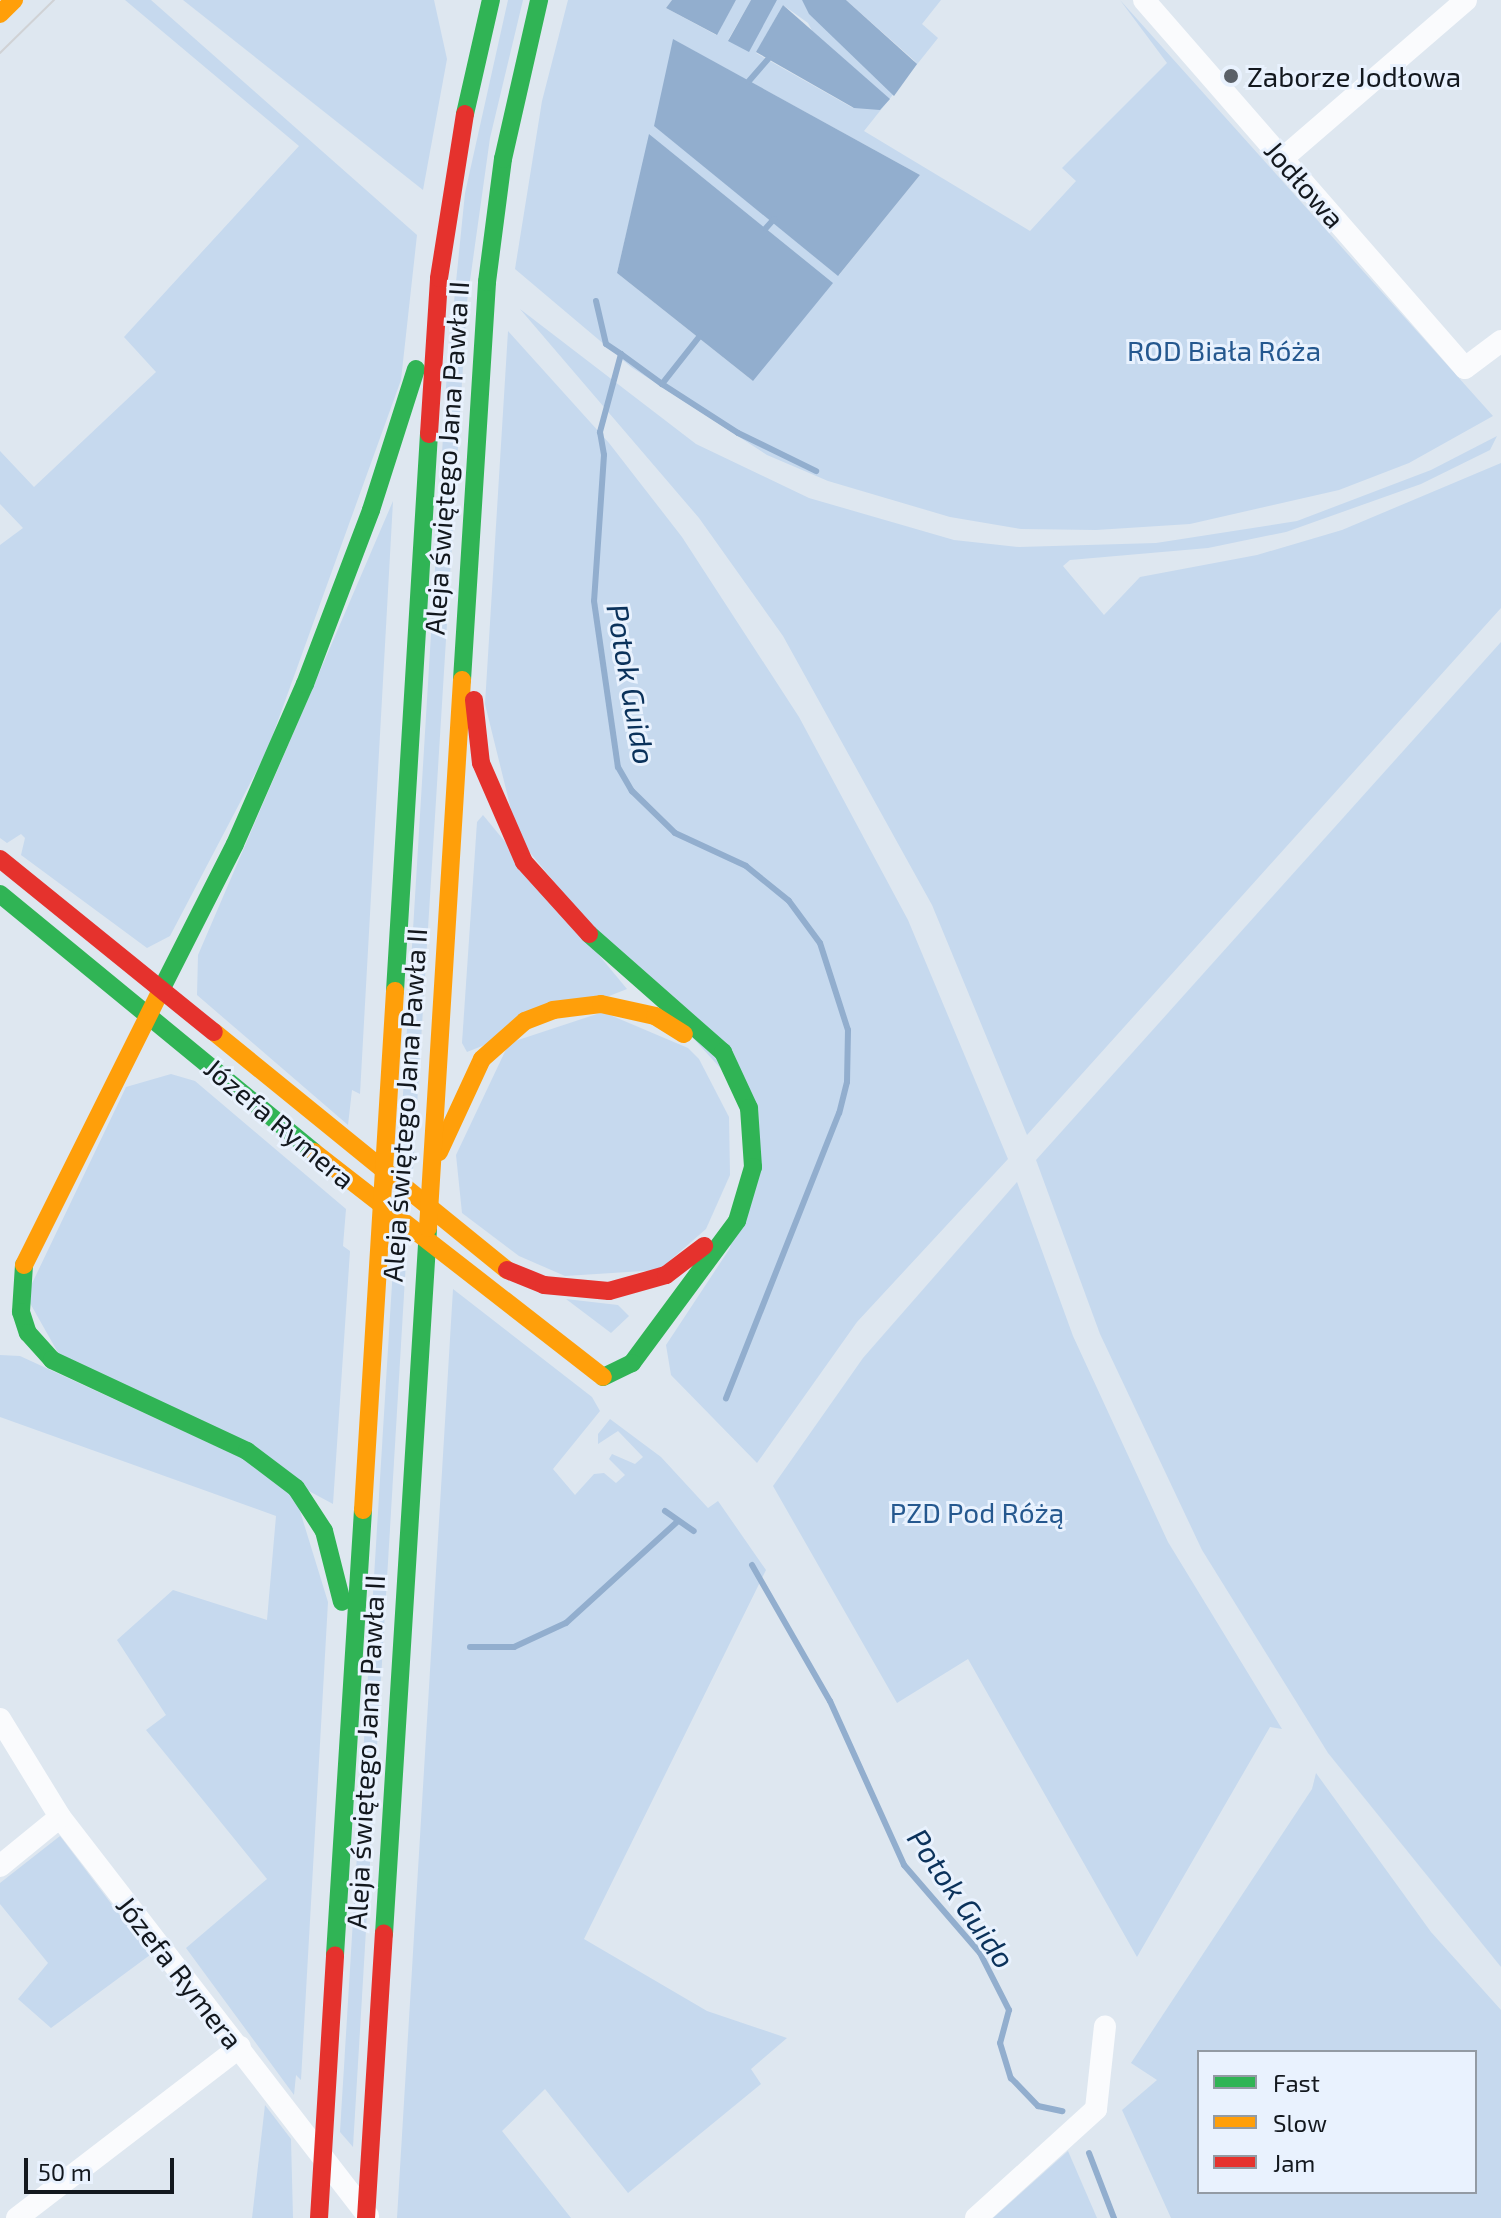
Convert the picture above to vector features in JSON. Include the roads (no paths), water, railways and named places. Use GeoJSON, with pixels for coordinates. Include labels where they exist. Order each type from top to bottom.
{"type":"FeatureCollection","features":[{"type":"Feature","properties":{"kind":"main road"},"geometry":{"type":"LineString","coordinates":[[0,14],[14,0]]}},
{"type":"Feature","properties":{"kind":"main road","name":"Aleja świętego Jana Pawła II"},"geometry":{"type":"LineString","coordinates":[[319,2218],[377,1239],[439,278],[452,171],[491,0]]}},
{"type":"Feature","properties":{"kind":"main road","name":"Aleja świętego Jana Pawła II"},"geometry":{"type":"LineString","coordinates":[[368,2218],[462,615],[487,282],[503,159],[539,0]]}},
{"type":"Feature","properties":{"kind":"main road"},"geometry":{"type":"LineString","coordinates":[[52,1360],[28,1333],[21,1312],[24,1265],[235,844],[322,641],[406,409],[439,278]]}},
{"type":"Feature","properties":{"kind":"main road","name":"Józefa Rymera"},"geometry":{"type":"LineString","coordinates":[[0,894],[337,1171],[603,1377],[632,1363],[737,1221],[753,1167],[749,1108],[723,1052],[563,911],[524,862],[481,763],[462,615]]}},
{"type":"Feature","properties":{"kind":"main road","name":"Józefa Rymera"},"geometry":{"type":"LineString","coordinates":[[0,859],[162,988],[289,1098],[507,1270],[544,1285],[609,1291],[666,1275],[694,1258],[725,1216],[740,1167],[736,1111],[714,1064],[679,1030],[632,1009],[579,1005],[525,1021],[482,1059],[428,1178]]}},
{"type":"Feature","properties":{"kind":"main road"},"geometry":{"type":"LineString","coordinates":[[13,1347],[52,1360],[247,1451],[296,1488],[312,1507],[333,1554],[350,1683]]}},
{"type":"Feature","properties":{"kind":"street","name":"Jodłowa"},"geometry":{"type":"LineString","coordinates":[[1144,0],[1465,368],[1501,341]]}},
{"type":"Feature","properties":{"kind":"street"},"geometry":{"type":"LineString","coordinates":[[1282,159],[1466,0]]}},
{"type":"Feature","properties":{"kind":"street"},"geometry":{"type":"LineString","coordinates":[[0,1311],[24,1265]]}},
{"type":"Feature","properties":{"kind":"street","name":"Józefa Rymera"},"geometry":{"type":"LineString","coordinates":[[0,1719],[60,1817],[240,2047],[368,2218]]}},
{"type":"Feature","properties":{"kind":"street"},"geometry":{"type":"LineString","coordinates":[[0,1866],[60,1817]]}},
{"type":"Feature","properties":{"kind":"street"},"geometry":{"type":"LineString","coordinates":[[976,2218],[1096,2109],[1105,2026]]}},
{"type":"Feature","properties":{"kind":"street"},"geometry":{"type":"LineString","coordinates":[[17,2218],[240,2047]]}},
{"type":"Feature","properties":{"kind":"waterway"},"geometry":{"type":"LineString","coordinates":[[749,81],[768,59]]}},
{"type":"Feature","properties":{"kind":"waterway"},"geometry":{"type":"LineString","coordinates":[[766,228],[774,219]]}},
{"type":"Feature","properties":{"kind":"waterway"},"geometry":{"type":"LineString","coordinates":[[596,301],[606,344],[621,354]]}},
{"type":"Feature","properties":{"kind":"waterway","name":"Potok Guido"},"geometry":{"type":"LineString","coordinates":[[699,337],[662,384],[621,354],[600,432],[604,455],[594,601],[618,767],[632,791],[675,833],[746,866],[789,901],[820,943],[848,1030],[847,1082],[839,1113],[726,1398]]}},
{"type":"Feature","properties":{"kind":"waterway"},"geometry":{"type":"LineString","coordinates":[[662,384],[738,433],[816,471]]}},
{"type":"Feature","properties":{"kind":"waterway","name":"Potok Guido"},"geometry":{"type":"LineString","coordinates":[[665,1511],[694,1531]]}},
{"type":"Feature","properties":{"kind":"waterway"},"geometry":{"type":"LineString","coordinates":[[470,1647],[514,1647],[566,1623],[677,1522]]}},
{"type":"Feature","properties":{"kind":"waterway","name":"Potok Guido"},"geometry":{"type":"LineString","coordinates":[[752,1565],[830,1701],[904,1865],[980,1953],[1009,2010],[1000,2043],[1011,2078],[1038,2106],[1062,2111]]}},
{"type":"Feature","properties":{"kind":"waterway","name":"Potok Guido"},"geometry":{"type":"LineString","coordinates":[[1089,2153],[1114,2218]]}},
{"type":"Feature","properties":{"kind":"tram line"},"geometry":{"type":"LineString","coordinates":[[0,53],[54,0]]}},
{"type":"Feature","properties":{"kind":"place","name":"Zaborze Jodłowa"},"geometry":{"type":"Point","coordinates":[1231,76]}},
{"type":"Feature","properties":{"kind":"park label","name":"ROD Biała Róża"},"geometry":{"type":"Point","coordinates":[1224,350]}},
{"type":"Feature","properties":{"kind":"park label","name":"PZD Pod Różą"},"geometry":{"type":"Point","coordinates":[977,1512]}}]}
